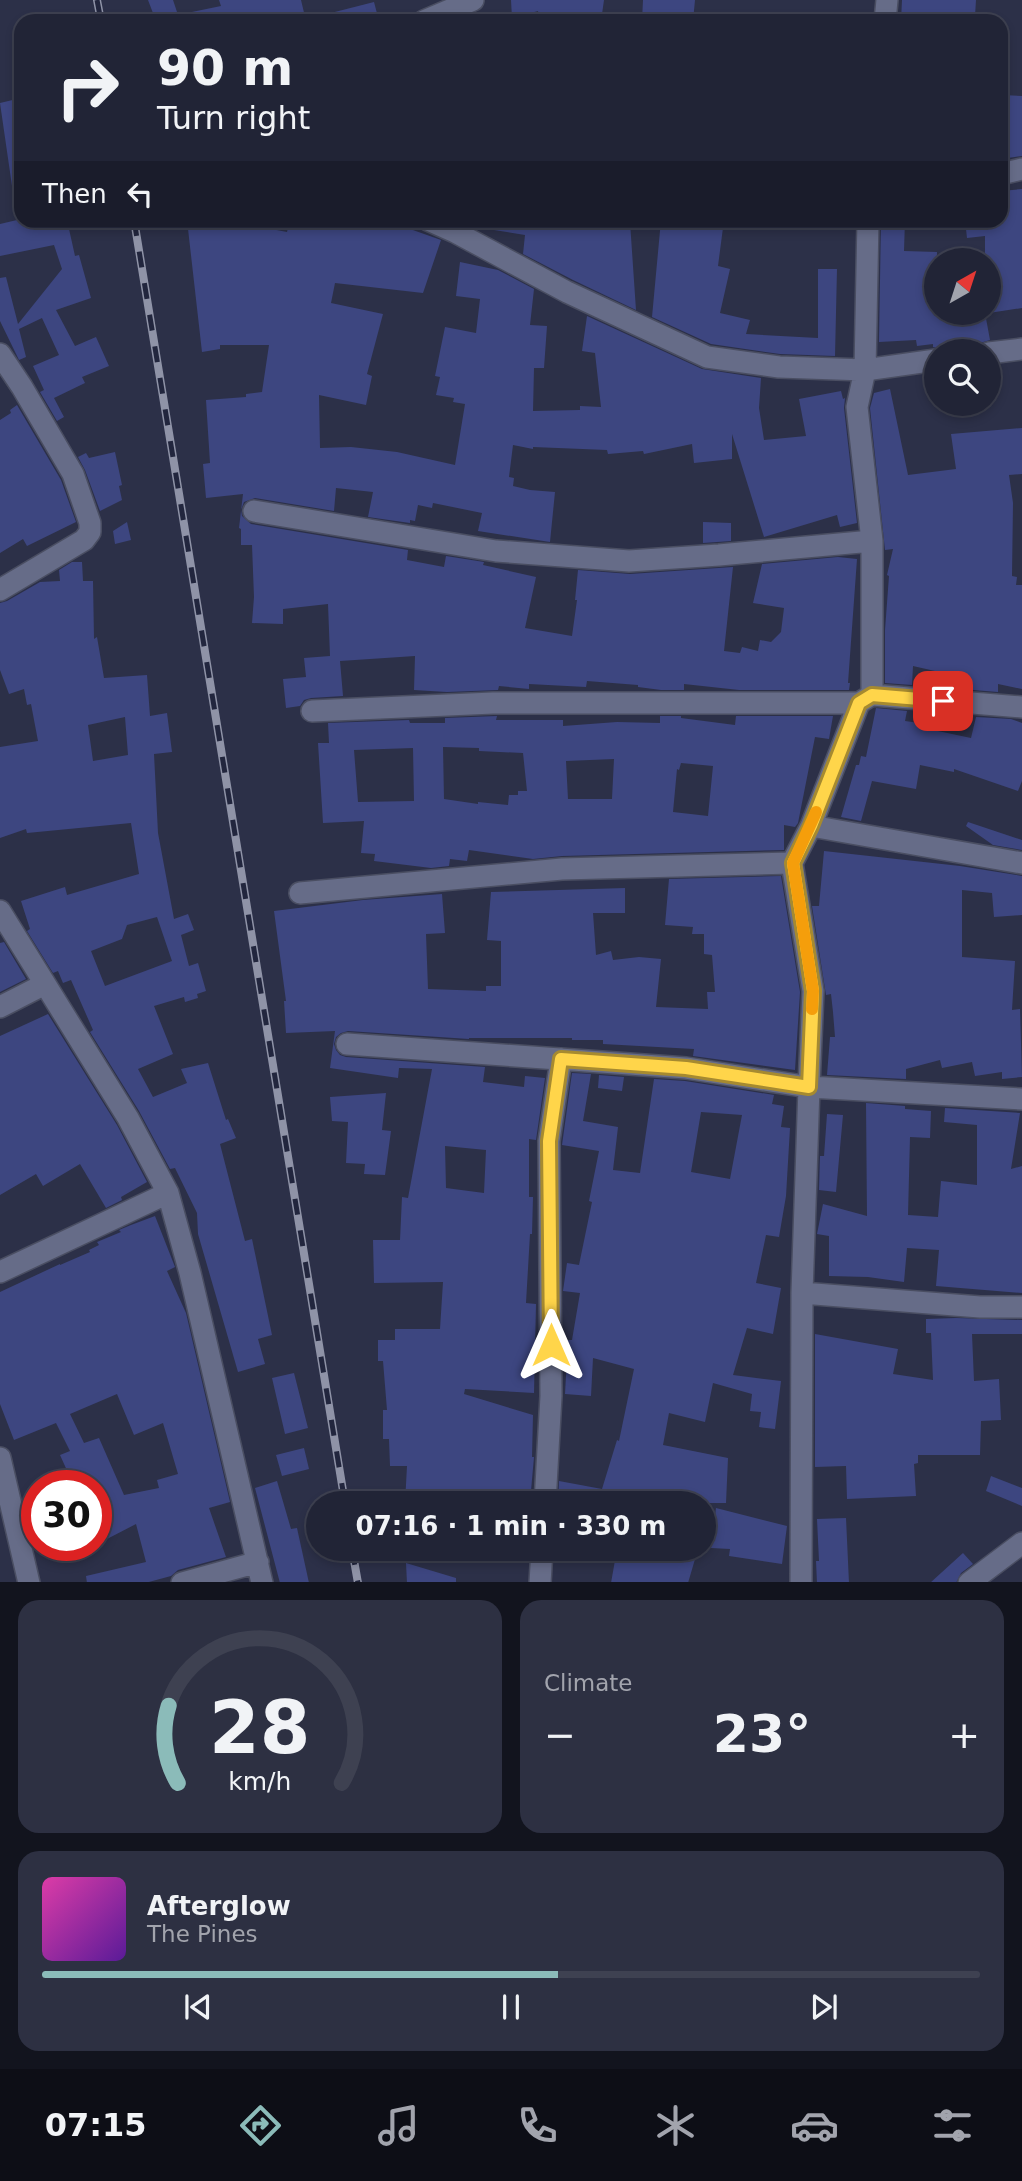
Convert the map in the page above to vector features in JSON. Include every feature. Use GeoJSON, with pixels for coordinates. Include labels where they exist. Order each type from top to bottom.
{"type":"FeatureCollection","features":[{"type":"Feature","properties":{"kind":"street"},"geometry":{"type":"LineString","coordinates":[[444,14],[473,0]]}},
{"type":"Feature","properties":{"kind":"street"},"geometry":{"type":"LineString","coordinates":[[446,228],[567,292],[707,357],[779,367],[865,370],[924,362]]}},
{"type":"Feature","properties":{"kind":"street"},"geometry":{"type":"LineString","coordinates":[[801,1582],[802,1293],[813,991],[793,863],[865,699],[872,541],[857,407],[865,370],[868,228]]}},
{"type":"Feature","properties":{"kind":"street"},"geometry":{"type":"LineString","coordinates":[[1001,352],[1022,349]]}},
{"type":"Feature","properties":{"kind":"street"},"geometry":{"type":"LineString","coordinates":[[0,354],[73,474],[90,523],[90,532],[84,540],[0,590]]}},
{"type":"Feature","properties":{"kind":"street"},"geometry":{"type":"LineString","coordinates":[[254,511],[496,551],[629,561],[872,541]]}},
{"type":"Feature","properties":{"kind":"street"},"geometry":{"type":"LineString","coordinates":[[312,711],[492,703],[865,699],[1022,707]]}},
{"type":"Feature","properties":{"kind":"street"},"geometry":{"type":"LineString","coordinates":[[811,826],[1022,863]]}},
{"type":"Feature","properties":{"kind":"street"},"geometry":{"type":"LineString","coordinates":[[300,892],[562,869],[793,863]]}},
{"type":"Feature","properties":{"kind":"street"},"geometry":{"type":"LineString","coordinates":[[0,911],[128,1118],[168,1193],[190,1273],[260,1572],[189,1582]]}},
{"type":"Feature","properties":{"kind":"street"},"geometry":{"type":"LineString","coordinates":[[0,1007],[45,984]]}},
{"type":"Feature","properties":{"kind":"street"},"geometry":{"type":"LineString","coordinates":[[348,1044],[686,1068],[809,1087],[1022,1099]]}},
{"type":"Feature","properties":{"kind":"street"},"geometry":{"type":"LineString","coordinates":[[546,1491],[551,1395],[549,1141],[561,1059]]}},
{"type":"Feature","properties":{"kind":"street"},"geometry":{"type":"LineString","coordinates":[[0,1272],[168,1193]]}},
{"type":"Feature","properties":{"kind":"street"},"geometry":{"type":"LineString","coordinates":[[802,1293],[980,1307],[1022,1307]]}},
{"type":"Feature","properties":{"kind":"street"},"geometry":{"type":"LineString","coordinates":[[0,1458],[29,1582]]}},
{"type":"Feature","properties":{"kind":"street"},"geometry":{"type":"LineString","coordinates":[[970,1582],[1022,1543]]}},
{"type":"Feature","properties":{"kind":"street"},"geometry":{"type":"LineString","coordinates":[[540,1582],[541,1561]]}},
{"type":"Feature","properties":{"kind":"building"},"geometry":{"type":"Polygon","coordinates":[[[148,0],[173,0],[178,14],[153,14],[148,0]]]}},
{"type":"Feature","properties":{"kind":"building"},"geometry":{"type":"Polygon","coordinates":[[[219,0],[301,0],[304,14],[187,14],[221,6],[219,0]]]}},
{"type":"Feature","properties":{"kind":"building"},"geometry":{"type":"Polygon","coordinates":[[[511,0],[604,0],[602,14],[539,14],[538,11],[512,14],[511,0]]]}},
{"type":"Feature","properties":{"kind":"building"},"geometry":{"type":"Polygon","coordinates":[[[643,0],[695,0],[694,14],[642,14],[643,0]]]}},
{"type":"Feature","properties":{"kind":"building"},"geometry":{"type":"Polygon","coordinates":[[[902,0],[976,0],[975,14],[901,14],[902,0]]]}},
{"type":"Feature","properties":{"kind":"building"},"geometry":{"type":"Polygon","coordinates":[[[374,2],[377,14],[327,14],[374,2]]]}},
{"type":"Feature","properties":{"kind":"building"},"geometry":{"type":"Polygon","coordinates":[[[1008,95],[1022,96],[1022,156],[1008,158],[1008,95]]]}},
{"type":"Feature","properties":{"kind":"building"},"geometry":{"type":"Polygon","coordinates":[[[14,100],[14,186],[12,186],[0,103],[14,100]]]}},
{"type":"Feature","properties":{"kind":"building"},"geometry":{"type":"Polygon","coordinates":[[[1022,189],[1022,308],[1001,311],[1001,248],[985,248],[985,236],[967,238],[966,228],[1008,228],[1008,190],[1022,189]]]}},
{"type":"Feature","properties":{"kind":"building"},"geometry":{"type":"Polygon","coordinates":[[[14,221],[14,228],[69,228],[75,256],[79,255],[91,298],[56,310],[75,346],[96,337],[109,366],[82,377],[85,383],[54,398],[64,417],[57,421],[40,392],[44,390],[33,366],[59,355],[42,318],[19,329],[26,357],[19,360],[0,321],[0,278],[6,277],[18,324],[62,269],[54,245],[0,256],[0,224],[14,221]]]}},
{"type":"Feature","properties":{"kind":"building"},"geometry":{"type":"Polygon","coordinates":[[[188,228],[266,228],[287,232],[288,228],[410,228],[441,240],[423,293],[335,283],[331,303],[383,314],[367,374],[372,376],[366,405],[319,395],[320,448],[351,447],[397,452],[455,465],[465,404],[453,402],[454,398],[436,395],[440,377],[435,376],[445,327],[476,333],[480,299],[456,296],[460,262],[498,270],[534,289],[530,325],[547,326],[544,368],[534,368],[533,411],[580,410],[580,406],[601,407],[595,353],[582,351],[587,316],[702,369],[761,378],[759,408],[764,440],[806,436],[799,399],[841,391],[843,399],[845,398],[857,523],[840,527],[837,515],[764,537],[732,434],[732,459],[694,463],[692,444],[644,454],[643,451],[608,454],[607,450],[533,449],[513,445],[509,477],[514,478],[513,486],[555,492],[550,542],[478,531],[482,513],[433,503],[432,508],[418,505],[415,521],[410,520],[410,523],[368,517],[373,492],[336,488],[334,511],[255,498],[244,502],[241,510],[243,494],[206,498],[203,464],[210,463],[206,400],[246,397],[246,394],[262,392],[269,345],[220,345],[220,349],[202,352],[188,228]]]}},
{"type":"Feature","properties":{"kind":"building"},"geometry":{"type":"Polygon","coordinates":[[[630,228],[636,310],[523,254],[525,235],[494,230],[630,228]]]}},
{"type":"Feature","properties":{"kind":"building"},"geometry":{"type":"Polygon","coordinates":[[[660,228],[723,228],[718,266],[730,269],[720,313],[750,320],[746,334],[818,338],[818,269],[837,269],[835,356],[780,354],[711,344],[652,317],[660,228]]]}},
{"type":"Feature","properties":{"kind":"building"},"geometry":{"type":"Polygon","coordinates":[[[881,228],[905,228],[904,251],[924,252],[924,326],[987,326],[990,339],[924,339],[924,345],[917,346],[916,340],[879,342],[881,228]]]}},
{"type":"Feature","properties":{"kind":"building"},"geometry":{"type":"Polygon","coordinates":[[[890,389],[908,475],[956,469],[951,434],[1022,428],[1022,474],[1009,475],[1013,503],[1012,576],[1017,577],[1016,585],[1022,585],[1022,689],[998,684],[998,692],[961,689],[961,677],[913,666],[912,685],[885,683],[887,575],[893,549],[885,550],[870,408],[874,393],[890,389]]]}},
{"type":"Feature","properties":{"kind":"building"},"geometry":{"type":"Polygon","coordinates":[[[17,405],[61,480],[76,522],[27,546],[23,539],[0,553],[0,420],[17,405]]]}},
{"type":"Feature","properties":{"kind":"building"},"geometry":{"type":"Polygon","coordinates":[[[115,452],[122,485],[119,486],[122,500],[100,511],[78,457],[86,453],[89,458],[115,452]]]}},
{"type":"Feature","properties":{"kind":"building"},"geometry":{"type":"Polygon","coordinates":[[[241,510],[242,516],[251,524],[408,550],[407,560],[444,567],[446,556],[484,562],[483,565],[536,577],[525,628],[572,636],[578,570],[630,574],[733,567],[724,651],[740,653],[742,647],[758,651],[760,640],[771,642],[781,632],[784,608],[753,603],[762,564],[838,557],[857,559],[849,690],[739,690],[684,684],[684,690],[661,690],[638,685],[587,681],[586,687],[529,684],[529,689],[499,686],[498,690],[414,690],[415,656],[340,661],[343,696],[311,698],[304,700],[300,706],[286,708],[283,679],[306,677],[304,658],[330,656],[328,604],[283,609],[283,624],[252,623],[252,545],[241,545],[241,510]]]}},
{"type":"Feature","properties":{"kind":"building"},"geometry":{"type":"Polygon","coordinates":[[[127,522],[131,540],[115,544],[113,531],[127,522]]]}},
{"type":"Feature","properties":{"kind":"building"},"geometry":{"type":"Polygon","coordinates":[[[703,522],[731,523],[731,541],[703,543],[703,522]]]}},
{"type":"Feature","properties":{"kind":"building"},"geometry":{"type":"Polygon","coordinates":[[[72,562],[82,562],[83,581],[93,581],[94,639],[97,637],[104,678],[147,675],[150,716],[167,713],[172,752],[154,754],[158,833],[174,919],[188,914],[194,930],[181,935],[189,966],[198,963],[206,991],[197,994],[198,998],[185,1002],[184,997],[154,1006],[173,1054],[138,1069],[153,1097],[187,1083],[181,1069],[208,1063],[226,1120],[228,1119],[236,1138],[220,1144],[245,1241],[252,1239],[272,1335],[258,1339],[265,1364],[238,1372],[198,1234],[197,1213],[175,1168],[170,1169],[139,1111],[90,1032],[93,1030],[71,980],[63,983],[58,971],[53,973],[27,931],[30,929],[21,901],[65,887],[67,895],[139,874],[131,823],[27,833],[26,829],[0,838],[0,747],[38,741],[31,704],[27,705],[24,689],[9,694],[0,670],[0,603],[40,582],[60,581],[59,570],[72,562]],[[125,717],[88,725],[93,761],[128,755],[125,717]],[[157,917],[127,925],[122,939],[91,951],[105,986],[172,961],[157,917]]]}},
{"type":"Feature","properties":{"kind":"building"},"geometry":{"type":"Polygon","coordinates":[[[876,708],[907,711],[905,721],[934,725],[933,730],[971,738],[976,717],[1011,719],[1022,723],[1022,781],[1018,791],[954,769],[954,772],[920,765],[916,789],[872,781],[861,821],[841,817],[856,765],[859,765],[861,756],[866,757],[876,708]]]}},
{"type":"Feature","properties":{"kind":"building"},"geometry":{"type":"Polygon","coordinates":[[[497,716],[496,720],[563,720],[563,726],[617,722],[660,723],[660,716],[681,716],[735,725],[736,716],[833,716],[829,739],[815,737],[798,823],[795,827],[784,825],[784,850],[533,859],[469,850],[467,861],[450,859],[449,866],[431,868],[374,861],[375,854],[361,853],[364,821],[323,823],[318,743],[329,743],[328,723],[409,720],[410,723],[445,723],[445,718],[497,716]],[[443,747],[444,799],[508,805],[509,795],[527,791],[523,753],[443,747]],[[413,748],[354,750],[358,802],[414,801],[413,748]],[[614,759],[566,761],[568,799],[612,799],[614,759]],[[681,763],[679,770],[677,769],[673,812],[708,816],[713,766],[681,763]]]}},
{"type":"Feature","properties":{"kind":"building"},"geometry":{"type":"Polygon","coordinates":[[[968,822],[1022,840],[1022,850],[993,845],[966,826],[968,822]]]}},
{"type":"Feature","properties":{"kind":"building"},"geometry":{"type":"Polygon","coordinates":[[[824,851],[960,866],[1022,876],[1022,915],[994,917],[992,893],[962,890],[962,957],[1015,961],[1012,1010],[1020,1009],[1022,1077],[1002,1079],[1002,1072],[975,1076],[972,1062],[942,1068],[940,1060],[906,1069],[906,1079],[827,1075],[830,1037],[835,1037],[833,1012],[831,994],[826,995],[812,906],[819,906],[824,851]]]}},
{"type":"Feature","properties":{"kind":"building"},"geometry":{"type":"Polygon","coordinates":[[[781,876],[800,992],[795,1070],[693,1056],[694,1049],[603,1044],[603,1040],[469,1039],[348,1031],[336,1037],[336,1050],[346,1057],[485,1067],[483,1082],[524,1087],[525,1076],[545,1078],[536,1140],[529,1139],[529,1197],[533,1197],[526,1303],[536,1304],[534,1393],[465,1389],[464,1394],[533,1415],[534,1457],[531,1491],[406,1491],[407,1466],[390,1466],[389,1439],[383,1439],[383,1410],[387,1410],[383,1361],[378,1361],[378,1340],[395,1340],[395,1329],[440,1329],[443,1282],[374,1283],[373,1240],[400,1240],[402,1197],[408,1198],[432,1069],[399,1068],[398,1078],[330,1068],[335,1031],[286,1033],[286,1001],[274,911],[442,894],[445,933],[426,934],[428,989],[486,991],[486,986],[501,986],[501,941],[487,940],[491,892],[625,888],[625,913],[593,913],[596,955],[611,951],[613,960],[639,957],[661,959],[656,1007],[708,1009],[707,992],[715,992],[712,955],[704,954],[704,934],[692,934],[693,927],[665,925],[669,879],[781,876]],[[445,1146],[446,1188],[484,1193],[486,1150],[445,1146]]]}},
{"type":"Feature","properties":{"kind":"building"},"geometry":{"type":"Polygon","coordinates":[[[4,942],[26,979],[0,992],[0,943],[4,942]]]}},
{"type":"Feature","properties":{"kind":"building"},"geometry":{"type":"Polygon","coordinates":[[[48,1014],[117,1125],[147,1182],[106,1208],[80,1164],[43,1186],[36,1174],[0,1195],[0,1036],[48,1014]]]}},
{"type":"Feature","properties":{"kind":"building"},"geometry":{"type":"Polygon","coordinates":[[[572,1073],[591,1074],[583,1121],[618,1127],[613,1170],[640,1173],[654,1079],[685,1081],[774,1095],[772,1104],[784,1106],[781,1127],[790,1128],[786,1196],[779,1237],[766,1235],[756,1283],[781,1288],[773,1334],[747,1328],[733,1375],[781,1381],[775,1429],[759,1427],[761,1412],[750,1411],[752,1394],[713,1383],[705,1422],[669,1413],[663,1445],[728,1458],[726,1503],[716,1503],[716,1491],[559,1491],[559,1481],[602,1489],[617,1440],[619,1441],[634,1369],[593,1358],[591,1396],[565,1394],[568,1340],[572,1340],[580,1293],[563,1291],[567,1263],[579,1265],[599,1151],[562,1145],[572,1073]],[[701,1112],[691,1172],[730,1179],[742,1115],[701,1112]]]}},
{"type":"Feature","properties":{"kind":"building"},"geometry":{"type":"Polygon","coordinates":[[[599,1075],[624,1077],[622,1091],[598,1088],[599,1075]]]}},
{"type":"Feature","properties":{"kind":"building"},"geometry":{"type":"Polygon","coordinates":[[[386,1093],[382,1130],[391,1131],[385,1175],[364,1174],[365,1164],[346,1163],[348,1122],[332,1121],[330,1097],[386,1093]]]}},
{"type":"Feature","properties":{"kind":"building"},"geometry":{"type":"Polygon","coordinates":[[[866,1103],[931,1111],[930,1138],[910,1137],[908,1215],[938,1217],[941,1181],[977,1185],[977,1125],[944,1122],[945,1108],[1020,1113],[1011,1169],[1022,1166],[1022,1293],[936,1286],[939,1250],[907,1248],[904,1282],[868,1277],[829,1276],[829,1236],[817,1234],[823,1204],[867,1216],[866,1103]]]}},
{"type":"Feature","properties":{"kind":"building"},"geometry":{"type":"Polygon","coordinates":[[[827,1114],[843,1115],[836,1192],[819,1190],[820,1156],[824,1156],[827,1114]]]}},
{"type":"Feature","properties":{"kind":"building"},"geometry":{"type":"Polygon","coordinates":[[[155,1216],[175,1267],[167,1271],[186,1313],[230,1502],[209,1508],[226,1557],[178,1570],[171,1576],[149,1582],[87,1582],[86,1576],[146,1562],[136,1524],[112,1536],[112,1470],[67,1470],[60,1455],[70,1451],[56,1423],[14,1440],[0,1404],[0,1292],[90,1252],[89,1250],[99,1245],[97,1242],[121,1232],[119,1230],[155,1216]],[[117,1394],[70,1414],[84,1443],[99,1438],[124,1495],[159,1488],[157,1480],[178,1474],[163,1423],[134,1435],[117,1394]]]}},
{"type":"Feature","properties":{"kind":"building"},"geometry":{"type":"Polygon","coordinates":[[[926,1319],[1022,1320],[1022,1334],[972,1334],[974,1381],[999,1379],[1001,1420],[981,1421],[980,1455],[918,1455],[918,1463],[914,1464],[916,1496],[847,1499],[846,1466],[815,1467],[815,1334],[898,1349],[893,1374],[933,1380],[931,1333],[926,1333],[926,1319]]]}},
{"type":"Feature","properties":{"kind":"building"},"geometry":{"type":"Polygon","coordinates":[[[294,1373],[308,1428],[285,1434],[272,1378],[294,1373]]]}},
{"type":"Feature","properties":{"kind":"building"},"geometry":{"type":"Polygon","coordinates":[[[304,1448],[309,1469],[282,1476],[276,1455],[304,1448]]]}},
{"type":"Feature","properties":{"kind":"building"},"geometry":{"type":"Polygon","coordinates":[[[991,1476],[1022,1488],[1022,1506],[986,1491],[991,1476]]]}},
{"type":"Feature","properties":{"kind":"building"},"geometry":{"type":"Polygon","coordinates":[[[277,1481],[291,1529],[297,1528],[309,1582],[280,1582],[255,1488],[277,1481]]]}},
{"type":"Feature","properties":{"kind":"building"},"geometry":{"type":"Polygon","coordinates":[[[716,1508],[787,1526],[782,1564],[729,1556],[730,1549],[716,1548],[716,1508]]]}},
{"type":"Feature","properties":{"kind":"building"},"geometry":{"type":"Polygon","coordinates":[[[846,1518],[849,1582],[817,1582],[817,1519],[846,1518]]]}},
{"type":"Feature","properties":{"kind":"building"},"geometry":{"type":"Polygon","coordinates":[[[963,1553],[973,1564],[961,1573],[956,1582],[931,1582],[963,1553]]]}},
{"type":"Feature","properties":{"kind":"building"},"geometry":{"type":"Polygon","coordinates":[[[615,1561],[694,1561],[688,1582],[611,1582],[615,1561]]]}},
{"type":"Feature","properties":{"kind":"building"},"geometry":{"type":"Polygon","coordinates":[[[406,1563],[456,1578],[456,1582],[407,1582],[406,1563]]]}},
{"type":"Feature","properties":{"kind":"railway"},"geometry":{"type":"LineString","coordinates":[[97,0],[100,14]]}},
{"type":"Feature","properties":{"kind":"railway"},"geometry":{"type":"LineString","coordinates":[[135,228],[343,1491]]}},
{"type":"Feature","properties":{"kind":"railway"},"geometry":{"type":"LineString","coordinates":[[354,1561],[358,1582]]}},
{"type":"Feature","properties":{"kind":"slow traffic"},"geometry":{"type":"LineString","coordinates":[[812,1009],[813,991],[793,863],[816,812]]}},
{"type":"Feature","properties":{"kind":"route"},"geometry":{"type":"LineString","coordinates":[[551,1345],[549,1141],[561,1059],[686,1068],[809,1087],[813,991],[793,863],[811,826],[859,703],[872,695],[943,701]]}}]}
